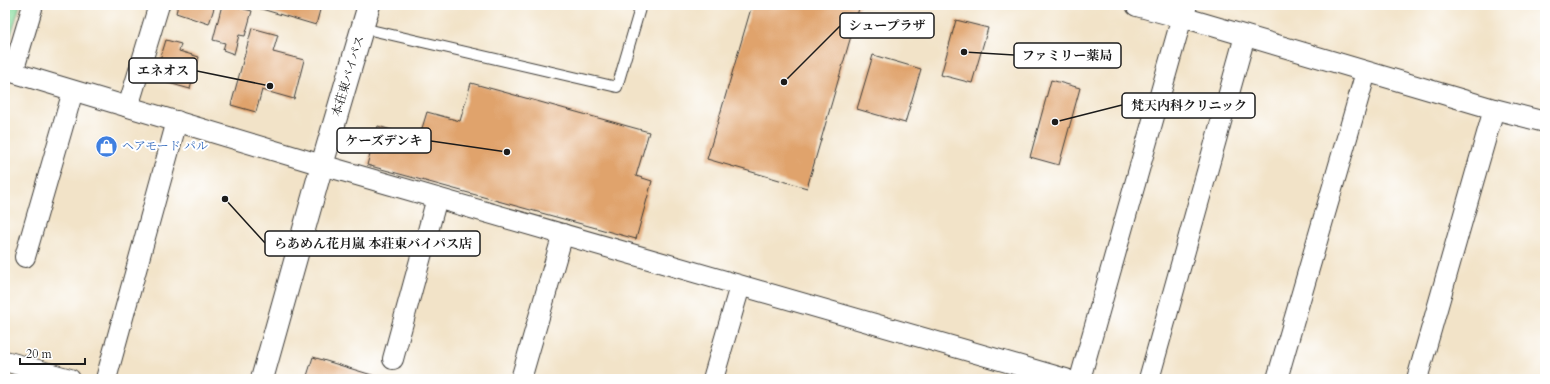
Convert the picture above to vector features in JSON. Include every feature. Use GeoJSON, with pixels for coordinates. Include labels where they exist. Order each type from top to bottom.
{"type":"FeatureCollection","features":[{"type":"Feature","properties":{"kind":"main road","name":"本荘東バイパス"},"geometry":{"type":"LineString","coordinates":[[262,379],[369,5]]}},
{"type":"Feature","properties":{"kind":"main road"},"geometry":{"type":"LineString","coordinates":[[1137,5],[1184,11]]}},
{"type":"Feature","properties":{"kind":"street"},"geometry":{"type":"LineString","coordinates":[[33,5],[9,71],[322,165],[1066,379]]}},
{"type":"Feature","properties":{"kind":"street"},"geometry":{"type":"LineString","coordinates":[[128,107],[159,5]]}},
{"type":"Feature","properties":{"kind":"street"},"geometry":{"type":"LineString","coordinates":[[1080,379],[1184,11],[1245,36],[1494,109],[1545,122]]}},
{"type":"Feature","properties":{"kind":"street"},"geometry":{"type":"LineString","coordinates":[[1149,379],[1245,36]]}},
{"type":"Feature","properties":{"kind":"street"},"geometry":{"type":"LineString","coordinates":[[1277,379],[1366,72]]}},
{"type":"Feature","properties":{"kind":"street"},"geometry":{"type":"LineString","coordinates":[[26,257],[73,91]]}},
{"type":"Feature","properties":{"kind":"street"},"geometry":{"type":"LineString","coordinates":[[1417,379],[1494,109]]}},
{"type":"Feature","properties":{"kind":"street"},"geometry":{"type":"LineString","coordinates":[[106,379],[176,121]]}},
{"type":"Feature","properties":{"kind":"street"},"geometry":{"type":"LineString","coordinates":[[393,359],[437,198]]}},
{"type":"Feature","properties":{"kind":"street"},"geometry":{"type":"LineString","coordinates":[[521,379],[563,234]]}},
{"type":"Feature","properties":{"kind":"street"},"geometry":{"type":"LineString","coordinates":[[713,379],[740,286]]}},
{"type":"Feature","properties":{"kind":"street"},"geometry":{"type":"LineString","coordinates":[[5,360],[70,379]]}},
{"type":"Feature","properties":{"kind":"lane"},"geometry":{"type":"LineString","coordinates":[[362,28],[617,87],[641,5]]}},
{"type":"Feature","properties":{"kind":"green space"},"geometry":{"type":"Polygon","coordinates":[[[5,5],[20,5],[6,52],[5,52],[5,5]]]}},
{"type":"Feature","properties":{"kind":"building"},"geometry":{"type":"Polygon","coordinates":[[[178,5],[215,5],[209,24],[176,13],[178,5]]]}},
{"type":"Feature","properties":{"kind":"building"},"geometry":{"type":"Polygon","coordinates":[[[222,5],[229,5],[252,11],[245,36],[239,35],[234,54],[223,50],[225,43],[213,40],[222,5]]]}},
{"type":"Feature","properties":{"kind":"building"},"geometry":{"type":"Polygon","coordinates":[[[248,5],[317,5],[321,6],[316,25],[248,5]]]}},
{"type":"Feature","properties":{"kind":"building"},"geometry":{"type":"Polygon","coordinates":[[[752,5],[860,5],[807,188],[707,159],[752,5]]]}},
{"type":"Feature","properties":{"kind":"building"},"geometry":{"type":"Polygon","coordinates":[[[956,20],[988,28],[972,83],[941,75],[956,20]]]}},
{"type":"Feature","properties":{"kind":"building"},"geometry":{"type":"Polygon","coordinates":[[[252,28],[278,35],[273,52],[304,60],[294,99],[262,90],[256,112],[231,105],[252,28]]]}},
{"type":"Feature","properties":{"kind":"building"},"geometry":{"type":"Polygon","coordinates":[[[166,40],[181,44],[179,51],[199,57],[190,89],[154,79],[166,40]]]}},
{"type":"Feature","properties":{"kind":"building"},"geometry":{"type":"Polygon","coordinates":[[[873,55],[921,69],[905,123],[857,109],[873,55]]]}},
{"type":"Feature","properties":{"kind":"building"},"geometry":{"type":"Polygon","coordinates":[[[1051,80],[1080,88],[1059,165],[1030,157],[1051,80]]]}},
{"type":"Feature","properties":{"kind":"building"},"geometry":{"type":"Polygon","coordinates":[[[471,83],[649,132],[636,176],[652,181],[636,239],[367,165],[378,126],[419,138],[427,112],[460,121],[471,83]]]}},
{"type":"Feature","properties":{"kind":"building"},"geometry":{"type":"Polygon","coordinates":[[[313,357],[385,379],[306,379],[313,357]]]}},
{"type":"Feature","properties":{"kind":"place","name":"ファミリー薬局"},"geometry":{"type":"Point","coordinates":[964,52]}},
{"type":"Feature","properties":{"kind":"place","name":"シュープラザ"},"geometry":{"type":"Point","coordinates":[784,82]}},
{"type":"Feature","properties":{"kind":"place","name":"エネオス"},"geometry":{"type":"Point","coordinates":[270,86]}},
{"type":"Feature","properties":{"kind":"place","name":"梵天内科クリニック"},"geometry":{"type":"Point","coordinates":[1055,122]}},
{"type":"Feature","properties":{"kind":"place","name":"ヘアモード パル"},"geometry":{"type":"Point","coordinates":[106,146]}},
{"type":"Feature","properties":{"kind":"place","name":"ケーズデンキ"},"geometry":{"type":"Point","coordinates":[507,152]}},
{"type":"Feature","properties":{"kind":"place","name":"らあめん花月嵐 本荘東バイパス店"},"geometry":{"type":"Point","coordinates":[225,199]}}]}
